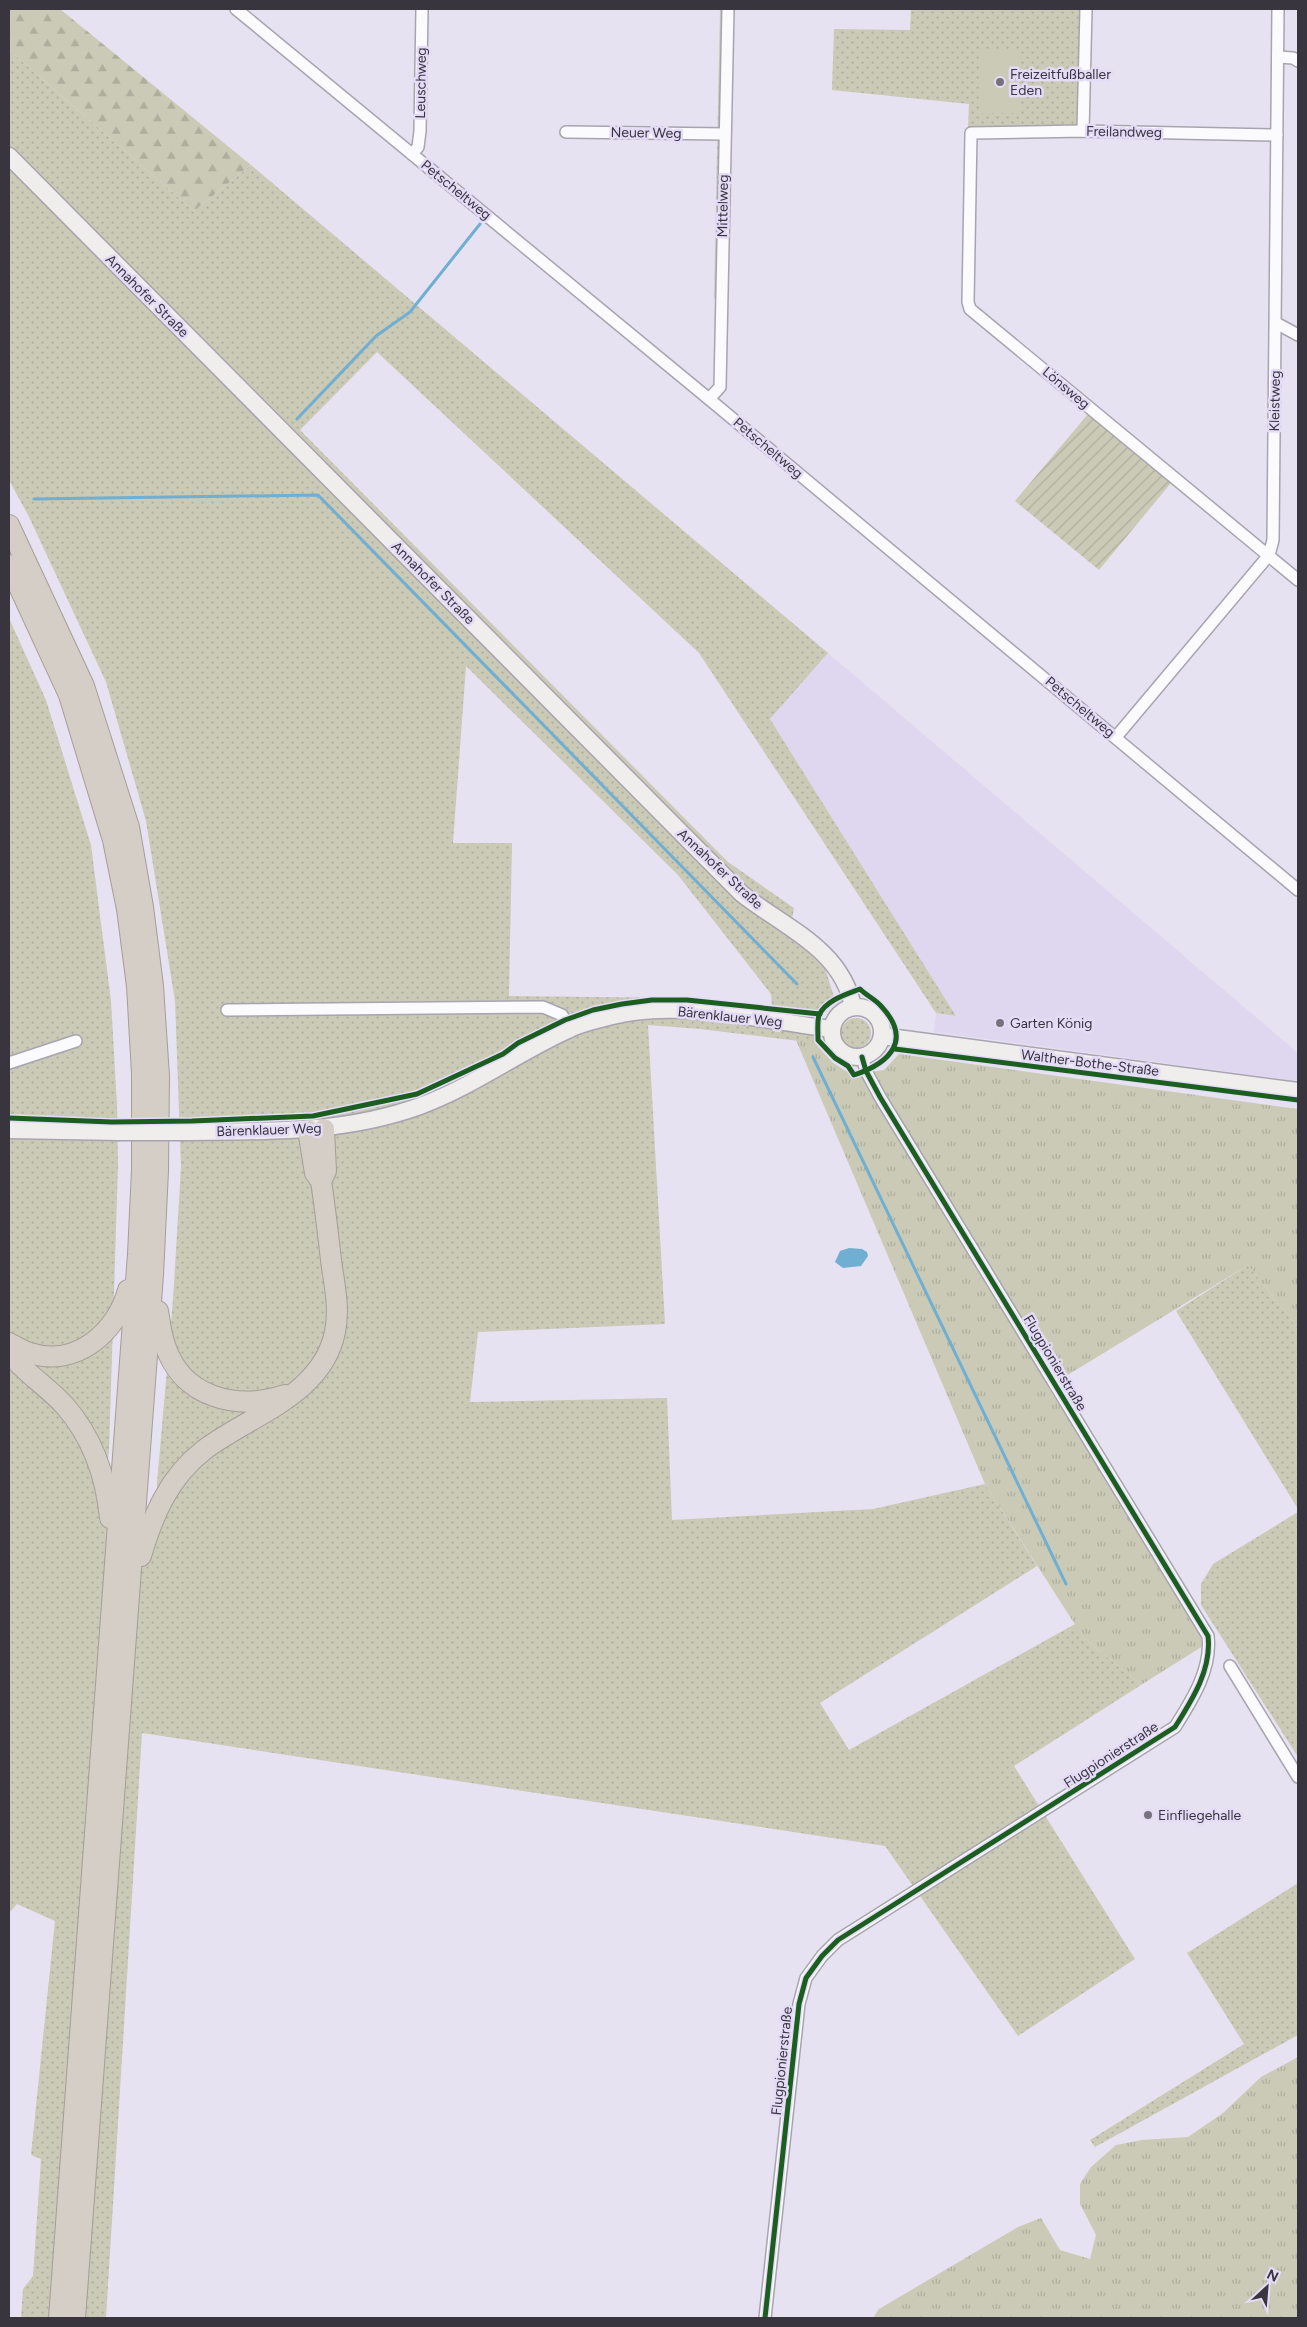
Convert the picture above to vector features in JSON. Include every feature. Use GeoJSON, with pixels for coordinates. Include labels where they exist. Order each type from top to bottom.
{"type":"FeatureCollection","features":[{"type":"Feature","properties":{"kind":"highway"},"geometry":{"type":"LineString","coordinates":[[9,525],[84,686],[128,827],[143,907],[153,986],[158,1067],[158,1171],[154,1276],[75,2318]]}},
{"type":"Feature","properties":{"kind":"highway"},"geometry":{"type":"LineString","coordinates":[[9,565],[69,696],[113,840],[127,909],[137,986],[142,1074],[142,1170],[138,1254],[59,2318]]}},
{"type":"Feature","properties":{"kind":"highway"},"geometry":{"type":"LineString","coordinates":[[130,1594],[148,1530],[170,1487],[186,1467],[205,1450],[280,1404],[315,1373],[328,1351],[335,1331],[337,1304],[321,1181],[326,1171],[316,1130]]}},
{"type":"Feature","properties":{"kind":"highway"},"geometry":{"type":"LineString","coordinates":[[9,1343],[30,1353],[57,1356],[79,1350],[101,1337],[117,1319],[122,1309],[138,1254]]}},
{"type":"Feature","properties":{"kind":"highway"},"geometry":{"type":"LineString","coordinates":[[154,1276],[165,1346],[178,1369],[192,1384],[211,1396],[231,1402],[247,1403],[272,1399],[294,1392]]}},
{"type":"Feature","properties":{"kind":"highway"},"geometry":{"type":"LineString","coordinates":[[9,1353],[65,1406],[94,1452],[104,1475],[115,1569]]}},
{"type":"Feature","properties":{"kind":"street","name":"Petscheltweg"},"geometry":{"type":"LineString","coordinates":[[236,9],[709,399],[1298,890]]}},
{"type":"Feature","properties":{"kind":"street","name":"Leuschweg"},"geometry":{"type":"LineString","coordinates":[[412,154],[418,147],[420,131],[422,9]]}},
{"type":"Feature","properties":{"kind":"street","name":"Mittelweg"},"geometry":{"type":"LineString","coordinates":[[709,399],[720,387],[728,9]]}},
{"type":"Feature","properties":{"kind":"street"},"geometry":{"type":"LineString","coordinates":[[1083,131],[1086,9]]}},
{"type":"Feature","properties":{"kind":"street","name":"Kleistweg"},"geometry":{"type":"LineString","coordinates":[[1269,555],[1273,540],[1278,9]]}},
{"type":"Feature","properties":{"kind":"street"},"geometry":{"type":"LineString","coordinates":[[1278,57],[1293,58],[1298,61]]}},
{"type":"Feature","properties":{"kind":"street","name":"Freilandweg"},"geometry":{"type":"LineString","coordinates":[[971,133],[1083,131],[1277,136]]}},
{"type":"Feature","properties":{"kind":"street","name":"Neuer Weg"},"geometry":{"type":"LineString","coordinates":[[566,132],[725,134]]}},
{"type":"Feature","properties":{"kind":"street","name":"Lönsweg"},"geometry":{"type":"LineString","coordinates":[[971,133],[968,302],[970,309],[1298,580]]}},
{"type":"Feature","properties":{"kind":"street","name":"Annahofer Straße"},"geometry":{"type":"LineString","coordinates":[[9,156],[742,894],[816,946],[834,964],[849,993],[853,1007]]}},
{"type":"Feature","properties":{"kind":"street"},"geometry":{"type":"LineString","coordinates":[[1276,323],[1298,335]]}},
{"type":"Feature","properties":{"kind":"street"},"geometry":{"type":"LineString","coordinates":[[1116,737],[1269,555]]}},
{"type":"Feature","properties":{"kind":"street"},"geometry":{"type":"LineString","coordinates":[[227,1010],[543,1007],[562,1015],[568,1029]]}},
{"type":"Feature","properties":{"kind":"street"},"geometry":{"type":"LineString","coordinates":[[853,1007],[864,1008],[874,1013],[881,1022],[882,1036],[874,1050],[862,1057],[850,1056],[840,1050],[834,1041],[832,1029],[839,1015],[853,1007]]}},
{"type":"Feature","properties":{"kind":"street","name":"Bärenklauer Weg"},"geometry":{"type":"LineString","coordinates":[[9,1130],[184,1132],[316,1130],[375,1118],[419,1106],[464,1087],[568,1029],[623,1014],[670,1010],[704,1012],[832,1029]]}},
{"type":"Feature","properties":{"kind":"street","name":"Walther-Bothe-Straße"},"geometry":{"type":"LineString","coordinates":[[882,1036],[1298,1091]]}},
{"type":"Feature","properties":{"kind":"street"},"geometry":{"type":"LineString","coordinates":[[9,1063],[76,1041]]}},
{"type":"Feature","properties":{"kind":"street","name":"Flugpionierstraße"},"geometry":{"type":"LineString","coordinates":[[765,2318],[799,2004],[806,1978],[822,1956],[838,1940],[1175,1727],[1193,1699],[1203,1674],[1209,1648],[1208,1636],[880,1097],[866,1071],[862,1057]]}},
{"type":"Feature","properties":{"kind":"street"},"geometry":{"type":"LineString","coordinates":[[1230,1666],[1298,1777]]}},
{"type":"Feature","properties":{"kind":"shaded area"},"geometry":{"type":"Polygon","coordinates":[[[828,653],[1298,1053],[1298,1081],[934,1032],[936,1013],[956,1016],[770,719],[828,653]]]}},
{"type":"Feature","properties":{"kind":"green space"},"geometry":{"type":"Polygon","coordinates":[[[9,9],[60,9],[251,165],[194,211],[9,50],[9,9]]]}},
{"type":"Feature","properties":{"kind":"green space"},"geometry":{"type":"Polygon","coordinates":[[[720,9],[732,9],[727,307],[714,298],[720,9]]]}},
{"type":"Feature","properties":{"kind":"green space"},"geometry":{"type":"Polygon","coordinates":[[[911,9],[1080,9],[1078,128],[968,127],[969,104],[832,90],[834,29],[910,30],[911,9]]]}},
{"type":"Feature","properties":{"kind":"green space"},"geometry":{"type":"Polygon","coordinates":[[[9,50],[194,211],[251,165],[828,653],[770,719],[956,1016],[936,1013],[699,653],[377,352],[300,430],[728,862],[794,908],[789,934],[825,968],[834,997],[817,1011],[815,1043],[700,1029],[648,1025],[665,1324],[478,1332],[470,1402],[667,1398],[672,1520],[873,1509],[985,1484],[1037,1566],[820,1703],[849,1750],[1075,1624],[1083,1637],[1141,1685],[1014,1766],[1135,1959],[1018,2036],[885,1846],[142,1733],[106,2318],[21,2318],[23,2289],[33,2276],[41,2159],[31,2155],[55,1921],[17,1904],[9,1913],[9,618],[46,700],[91,845],[111,1001],[117,1105],[118,1165],[109,1451],[99,1521],[159,1527],[157,1483],[173,1300],[181,1167],[175,1001],[146,821],[106,682],[29,517],[9,480],[9,50]],[[466,666],[453,843],[512,843],[509,996],[681,998],[772,1007],[771,994],[678,875],[466,666]]]}},
{"type":"Feature","properties":{"kind":"green space","name":"Freizeitfußballer Eden"},"geometry":{"type":"Polygon","coordinates":[[[979,50],[1021,51],[1020,113],[979,113],[979,50]]]}},
{"type":"Feature","properties":{"kind":"green space"},"geometry":{"type":"Polygon","coordinates":[[[1088,414],[1171,483],[1099,570],[1015,501],[1088,414]]]}},
{"type":"Feature","properties":{"kind":"green space"},"geometry":{"type":"Polygon","coordinates":[[[856,1018],[867,1022],[871,1033],[867,1044],[856,1048],[845,1044],[841,1033],[845,1022],[856,1018]]]}},
{"type":"Feature","properties":{"kind":"green space"},"geometry":{"type":"Polygon","coordinates":[[[796,1040],[815,1043],[832,1062],[852,1075],[884,1070],[899,1054],[1298,1109],[1298,1328],[1248,1265],[1048,1387],[1198,1626],[1203,1646],[1141,1685],[1083,1637],[985,1484],[796,1040]]]}},
{"type":"Feature","properties":{"kind":"green space"},"geometry":{"type":"Polygon","coordinates":[[[1248,1265],[1298,1328],[1298,1509],[1176,1311],[1248,1265]]]}},
{"type":"Feature","properties":{"kind":"green space"},"geometry":{"type":"Polygon","coordinates":[[[1298,1512],[1298,1757],[1201,1605],[1201,1584],[1213,1564],[1298,1512]]]}},
{"type":"Feature","properties":{"kind":"green space"},"geometry":{"type":"Polygon","coordinates":[[[1298,1883],[1298,2035],[1095,2147],[1090,2140],[1244,2044],[1187,1953],[1298,1883]]]}},
{"type":"Feature","properties":{"kind":"green space"},"geometry":{"type":"Polygon","coordinates":[[[1298,2057],[1298,2318],[873,2318],[879,2309],[1018,2227],[1041,2218],[1060,2250],[1090,2259],[1096,2235],[1080,2204],[1080,2184],[1091,2167],[1116,2145],[1142,2140],[1188,2137],[1223,2113],[1261,2077],[1298,2057]]]}},
{"type":"Feature","properties":{"kind":"water"},"geometry":{"type":"Polygon","coordinates":[[[849,1248],[862,1249],[867,1252],[868,1256],[861,1266],[843,1268],[835,1262],[840,1251],[849,1248]]]}},
{"type":"Feature","properties":{"kind":"waterway"},"geometry":{"type":"LineString","coordinates":[[297,419],[376,336],[410,312],[480,224]]}},
{"type":"Feature","properties":{"kind":"waterway"},"geometry":{"type":"LineString","coordinates":[[34,499],[318,495],[797,984]]}},
{"type":"Feature","properties":{"kind":"waterway"},"geometry":{"type":"LineString","coordinates":[[813,1057],[1066,1584]]}},
{"type":"Feature","properties":{"kind":"cycle path"},"geometry":{"type":"LineString","coordinates":[[860,989],[879,1004],[891,1018],[896,1040],[893,1049],[887,1057],[878,1064],[854,1075],[848,1066],[835,1058],[818,1040],[818,1021],[819,1015],[827,1005],[837,998],[860,989]]}},
{"type":"Feature","properties":{"kind":"cycle path"},"geometry":{"type":"LineString","coordinates":[[9,1118],[112,1122],[313,1116],[417,1094],[503,1054],[518,1043],[565,1020],[593,1010],[622,1004],[652,1000],[687,1000],[820,1014]]}},
{"type":"Feature","properties":{"kind":"cycle path"},"geometry":{"type":"LineString","coordinates":[[895,1049],[1298,1100]]}},
{"type":"Feature","properties":{"kind":"cycle path"},"geometry":{"type":"LineString","coordinates":[[765,2318],[799,2004],[806,1978],[822,1956],[838,1940],[1175,1727],[1199,1684],[1204,1672],[1208,1648],[1208,1636],[880,1097],[866,1071],[862,1057]]}},
{"type":"Feature","properties":{"kind":"place","name":"Freizeitfußballer Eden"},"geometry":{"type":"Point","coordinates":[1000,82]}},
{"type":"Feature","properties":{"kind":"place","name":"Garten König"},"geometry":{"type":"Point","coordinates":[1000,1023]}},
{"type":"Feature","properties":{"kind":"place","name":"Einfliegehalle"},"geometry":{"type":"Point","coordinates":[1148,1815]}}]}
